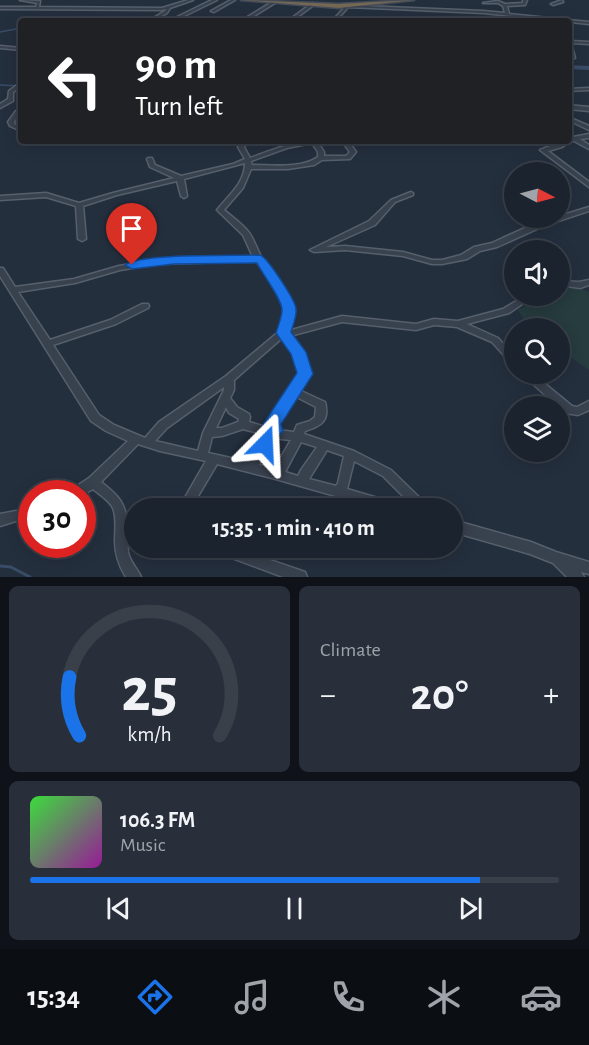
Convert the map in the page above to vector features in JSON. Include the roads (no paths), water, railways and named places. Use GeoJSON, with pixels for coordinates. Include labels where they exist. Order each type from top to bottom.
{"type":"FeatureCollection","features":[{"type":"Feature","properties":{"kind":"highway"},"geometry":{"type":"LineString","coordinates":[[243,0],[335,5],[412,0]]}},
{"type":"Feature","properties":{"kind":"highway"},"geometry":{"type":"LineString","coordinates":[[250,0],[335,5],[360,1],[402,0]]}},
{"type":"Feature","properties":{"kind":"street"},"geometry":{"type":"LineString","coordinates":[[162,5],[174,0]]}},
{"type":"Feature","properties":{"kind":"street"},"geometry":{"type":"LineString","coordinates":[[0,8],[167,8],[191,0]]}},
{"type":"Feature","properties":{"kind":"street"},"geometry":{"type":"LineString","coordinates":[[179,18],[215,0]]}},
{"type":"Feature","properties":{"kind":"street"},"geometry":{"type":"LineString","coordinates":[[213,11],[233,0]]}},
{"type":"Feature","properties":{"kind":"street"},"geometry":{"type":"LineString","coordinates":[[508,13],[487,5],[498,2],[505,5],[522,4],[525,0]]}},
{"type":"Feature","properties":{"kind":"street"},"geometry":{"type":"LineString","coordinates":[[554,4],[561,0]]}},
{"type":"Feature","properties":{"kind":"street"},"geometry":{"type":"LineString","coordinates":[[0,8],[18,1],[39,2],[37,8]]}},
{"type":"Feature","properties":{"kind":"street"},"geometry":{"type":"LineString","coordinates":[[248,18],[273,3]]}},
{"type":"Feature","properties":{"kind":"street"},"geometry":{"type":"LineString","coordinates":[[294,18],[313,4]]}},
{"type":"Feature","properties":{"kind":"street"},"geometry":{"type":"LineString","coordinates":[[335,5],[419,12],[508,13],[557,18]]}},
{"type":"Feature","properties":{"kind":"street"},"geometry":{"type":"LineString","coordinates":[[505,5],[509,18]]}},
{"type":"Feature","properties":{"kind":"street"},"geometry":{"type":"LineString","coordinates":[[337,18],[347,7]]}},
{"type":"Feature","properties":{"kind":"street"},"geometry":{"type":"LineString","coordinates":[[156,18],[166,12],[167,8]]}},
{"type":"Feature","properties":{"kind":"street"},"geometry":{"type":"LineString","coordinates":[[483,12],[494,18]]}},
{"type":"Feature","properties":{"kind":"street"},"geometry":{"type":"LineString","coordinates":[[572,22],[589,23]]}},
{"type":"Feature","properties":{"kind":"street"},"geometry":{"type":"LineString","coordinates":[[572,40],[589,43]]}},
{"type":"Feature","properties":{"kind":"street"},"geometry":{"type":"LineString","coordinates":[[0,49],[18,49]]}},
{"type":"Feature","properties":{"kind":"street"},"geometry":{"type":"LineString","coordinates":[[572,54],[573,58]]}},
{"type":"Feature","properties":{"kind":"street"},"geometry":{"type":"LineString","coordinates":[[0,106],[11,100],[11,92],[18,87]]}},
{"type":"Feature","properties":{"kind":"street"},"geometry":{"type":"LineString","coordinates":[[572,90],[589,89]]}},
{"type":"Feature","properties":{"kind":"street"},"geometry":{"type":"LineString","coordinates":[[572,107],[589,109]]}},
{"type":"Feature","properties":{"kind":"street"},"geometry":{"type":"LineString","coordinates":[[18,112],[11,122],[18,128]]}},
{"type":"Feature","properties":{"kind":"street"},"geometry":{"type":"LineString","coordinates":[[572,121],[588,132]]}},
{"type":"Feature","properties":{"kind":"street"},"geometry":{"type":"LineString","coordinates":[[572,138],[588,132]]}},
{"type":"Feature","properties":{"kind":"street"},"geometry":{"type":"LineString","coordinates":[[572,140],[589,147]]}},
{"type":"Feature","properties":{"kind":"street"},"geometry":{"type":"LineString","coordinates":[[244,144],[241,149],[249,164]]}},
{"type":"Feature","properties":{"kind":"street"},"geometry":{"type":"LineString","coordinates":[[272,432],[273,421],[305,374],[304,367],[298,352],[284,333],[290,308],[282,292],[271,278],[243,230],[220,210],[240,188],[249,164],[285,147],[298,144]]}},
{"type":"Feature","properties":{"kind":"street"},"geometry":{"type":"LineString","coordinates":[[314,144],[321,152],[321,158]]}},
{"type":"Feature","properties":{"kind":"street"},"geometry":{"type":"LineString","coordinates":[[0,198],[46,195],[79,206],[180,178],[249,164],[300,166],[312,164],[321,158],[350,157],[353,152],[347,144]]}},
{"type":"Feature","properties":{"kind":"street"},"geometry":{"type":"LineString","coordinates":[[563,144],[543,150],[589,185]]}},
{"type":"Feature","properties":{"kind":"street"},"geometry":{"type":"LineString","coordinates":[[150,159],[152,166],[180,178]]}},
{"type":"Feature","properties":{"kind":"street"},"geometry":{"type":"LineString","coordinates":[[180,178],[184,196]]}},
{"type":"Feature","properties":{"kind":"street"},"geometry":{"type":"LineString","coordinates":[[411,194],[393,201],[368,226],[351,235],[329,241],[314,250],[345,248],[403,254],[432,262],[442,262],[464,257],[477,249],[494,245],[543,223],[589,209]]}},
{"type":"Feature","properties":{"kind":"street"},"geometry":{"type":"LineString","coordinates":[[79,206],[82,239]]}},
{"type":"Feature","properties":{"kind":"street"},"geometry":{"type":"LineString","coordinates":[[13,290],[75,281],[119,268],[157,262],[260,259]]}},
{"type":"Feature","properties":{"kind":"street"},"geometry":{"type":"LineString","coordinates":[[0,270],[95,418],[107,426],[141,441],[252,468],[359,498]]}},
{"type":"Feature","properties":{"kind":"street"},"geometry":{"type":"LineString","coordinates":[[570,284],[580,285],[589,282]]}},
{"type":"Feature","properties":{"kind":"street"},"geometry":{"type":"LineString","coordinates":[[47,344],[112,322],[145,306]]}},
{"type":"Feature","properties":{"kind":"street"},"geometry":{"type":"LineString","coordinates":[[458,324],[506,311],[514,306]]}},
{"type":"Feature","properties":{"kind":"street"},"geometry":{"type":"LineString","coordinates":[[95,480],[141,441],[229,379],[284,333],[345,319],[416,327],[434,322],[458,324],[495,340],[504,350]]}},
{"type":"Feature","properties":{"kind":"street"},"geometry":{"type":"LineString","coordinates":[[190,498],[208,457],[207,433],[226,399],[229,379]]}},
{"type":"Feature","properties":{"kind":"street"},"geometry":{"type":"LineString","coordinates":[[539,384],[569,410],[578,411],[589,405]]}},
{"type":"Feature","properties":{"kind":"street"},"geometry":{"type":"LineString","coordinates":[[277,475],[301,428],[314,424],[320,419],[322,409],[300,393],[293,392]]}},
{"type":"Feature","properties":{"kind":"street"},"geometry":{"type":"LineString","coordinates":[[226,399],[233,410],[245,417],[243,425]]}},
{"type":"Feature","properties":{"kind":"street"},"geometry":{"type":"LineString","coordinates":[[207,433],[222,432],[243,425],[298,436],[350,454],[387,473],[412,498]]}},
{"type":"Feature","properties":{"kind":"street"},"geometry":{"type":"LineString","coordinates":[[252,468],[265,444],[266,436],[272,432]]}},
{"type":"Feature","properties":{"kind":"street"},"geometry":{"type":"LineString","coordinates":[[302,482],[305,473],[325,445]]}},
{"type":"Feature","properties":{"kind":"street"},"geometry":{"type":"LineString","coordinates":[[338,492],[343,485],[350,454]]}},
{"type":"Feature","properties":{"kind":"street"},"geometry":{"type":"LineString","coordinates":[[96,484],[113,498],[119,508],[120,547],[123,558],[134,577]]}},
{"type":"Feature","properties":{"kind":"street"},"geometry":{"type":"LineString","coordinates":[[0,520],[18,516]]}},
{"type":"Feature","properties":{"kind":"street"},"geometry":{"type":"LineString","coordinates":[[463,529],[531,548],[589,568]]}},
{"type":"Feature","properties":{"kind":"street"},"geometry":{"type":"LineString","coordinates":[[248,558],[300,577]]}},
{"type":"Feature","properties":{"kind":"street"},"geometry":{"type":"LineString","coordinates":[[555,558],[577,577]]}},
{"type":"Feature","properties":{"kind":"waterway"},"geometry":{"type":"LineString","coordinates":[[0,32],[18,29]]}},
{"type":"Feature","properties":{"kind":"waterway"},"geometry":{"type":"LineString","coordinates":[[572,67],[589,68]]}},
{"type":"Feature","properties":{"kind":"waterway"},"geometry":{"type":"LineString","coordinates":[[0,85],[18,86]]}},
{"type":"Feature","properties":{"kind":"waterway"},"geometry":{"type":"LineString","coordinates":[[0,566],[11,567],[30,577]]}}]}
